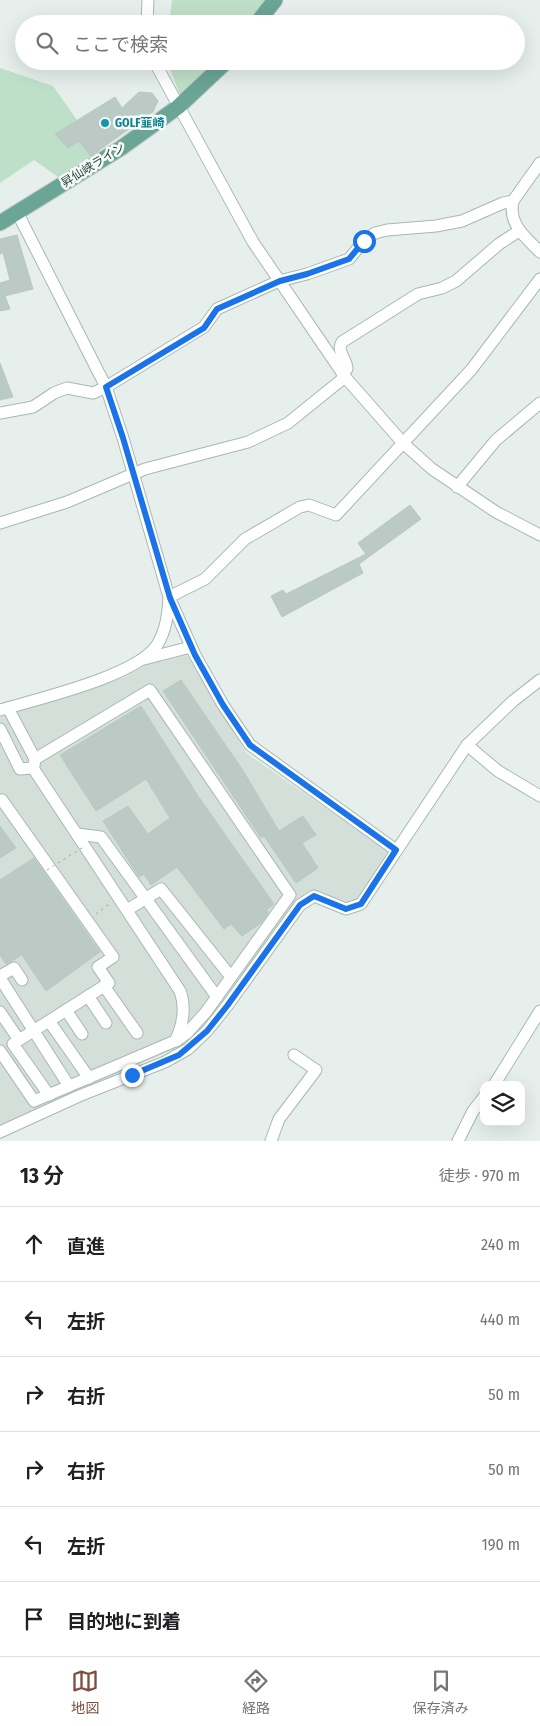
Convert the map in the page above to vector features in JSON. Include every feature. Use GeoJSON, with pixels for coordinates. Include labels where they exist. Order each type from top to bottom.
{"type":"FeatureCollection","features":[{"type":"Feature","properties":{"kind":"main road"},"geometry":{"type":"LineString","coordinates":[[263,15],[275,0]]}},
{"type":"Feature","properties":{"kind":"main road","name":"昇仙峡ライン"},"geometry":{"type":"LineString","coordinates":[[0,223],[121,148],[178,107],[217,70]]}},
{"type":"Feature","properties":{"kind":"street"},"geometry":{"type":"LineString","coordinates":[[147,15],[148,0]]}},
{"type":"Feature","properties":{"kind":"street"},"geometry":{"type":"LineString","coordinates":[[159,70],[253,242],[343,375],[403,443],[457,487],[496,512],[540,535]]}},
{"type":"Feature","properties":{"kind":"street"},"geometry":{"type":"LineString","coordinates":[[538,246],[519,231],[512,215],[513,201],[540,163]]}},
{"type":"Feature","properties":{"kind":"street"},"geometry":{"type":"LineString","coordinates":[[0,413],[32,407],[54,392],[67,388],[93,393],[106,387],[204,328],[217,309],[280,281],[307,274],[349,259],[364,241],[375,233],[462,221],[503,203],[513,201]]}},
{"type":"Feature","properties":{"kind":"street"},"geometry":{"type":"LineString","coordinates":[[17,212],[106,387],[134,474],[170,598],[191,647],[223,705],[250,745],[396,850]]}},
{"type":"Feature","properties":{"kind":"street"},"geometry":{"type":"LineString","coordinates":[[0,523],[67,502],[144,469],[248,442],[274,431],[288,423],[343,375],[347,369],[347,364],[340,350],[342,342],[418,294],[456,282],[499,244],[519,231]]}},
{"type":"Feature","properties":{"kind":"street"},"geometry":{"type":"LineString","coordinates":[[170,598],[205,579],[244,539],[300,507],[310,505],[336,515],[471,370],[540,279]]}},
{"type":"Feature","properties":{"kind":"street"},"geometry":{"type":"LineString","coordinates":[[457,487],[496,440],[540,403]]}},
{"type":"Feature","properties":{"kind":"street"},"geometry":{"type":"LineString","coordinates":[[170,598],[167,622],[157,645],[142,660],[122,672],[4,709],[77,834],[180,991],[183,1006],[182,1024],[175,1041]]}},
{"type":"Feature","properties":{"kind":"street"},"geometry":{"type":"LineString","coordinates":[[142,660],[191,647]]}},
{"type":"Feature","properties":{"kind":"street"},"geometry":{"type":"LineString","coordinates":[[4,1141],[0,1134],[79,1096],[165,1062],[188,1048],[227,1006],[300,905],[314,896],[346,909],[361,904],[467,745],[513,701],[540,680]]}},
{"type":"Feature","properties":{"kind":"street"},"geometry":{"type":"LineString","coordinates":[[0,729],[20,769],[34,763],[150,690],[290,895],[217,997],[187,1033],[175,1041],[34,1101],[0,1052],[109,983],[98,968],[113,957],[2,800],[0,801]]}},
{"type":"Feature","properties":{"kind":"street"},"geometry":{"type":"LineString","coordinates":[[467,745],[498,771],[540,796]]}},
{"type":"Feature","properties":{"kind":"street"},"geometry":{"type":"LineString","coordinates":[[77,834],[102,837],[144,899],[217,997]]}},
{"type":"Feature","properties":{"kind":"street"},"geometry":{"type":"LineString","coordinates":[[127,910],[161,889],[231,977]]}},
{"type":"Feature","properties":{"kind":"street"},"geometry":{"type":"LineString","coordinates":[[22,980],[14,968],[0,977],[69,1086]]}},
{"type":"Feature","properties":{"kind":"street"},"geometry":{"type":"LineString","coordinates":[[104,986],[137,1033]]}},
{"type":"Feature","properties":{"kind":"street"},"geometry":{"type":"LineString","coordinates":[[88,996],[106,1023]]}},
{"type":"Feature","properties":{"kind":"street"},"geometry":{"type":"LineString","coordinates":[[66,1010],[82,1034]]}},
{"type":"Feature","properties":{"kind":"street"},"geometry":{"type":"LineString","coordinates":[[496,1081],[540,1011]]}},
{"type":"Feature","properties":{"kind":"street"},"geometry":{"type":"LineString","coordinates":[[0,1012],[49,1095]]}},
{"type":"Feature","properties":{"kind":"street"},"geometry":{"type":"LineString","coordinates":[[49,1021],[89,1078]]}},
{"type":"Feature","properties":{"kind":"street"},"geometry":{"type":"LineString","coordinates":[[271,1141],[279,1120],[316,1070],[294,1055]]}},
{"type":"Feature","properties":{"kind":"street"},"geometry":{"type":"LineString","coordinates":[[458,1141],[473,1111],[480,1102]]}},
{"type":"Feature","properties":{"kind":"path"},"geometry":{"type":"LineString","coordinates":[[47,870],[85,846]]}},
{"type":"Feature","properties":{"kind":"path"},"geometry":{"type":"LineString","coordinates":[[87,920],[119,898]]}},
{"type":"Feature","properties":{"kind":"shaded area"},"geometry":{"type":"Polygon","coordinates":[[[187,655],[246,753],[388,851],[358,899],[347,902],[312,890],[299,898],[202,1028],[179,1047],[0,1125],[0,717],[125,677],[145,665],[187,655]]]}},
{"type":"Feature","properties":{"kind":"green space"},"geometry":{"type":"Polygon","coordinates":[[[172,0],[276,0],[261,15],[170,15],[172,0]]]}},
{"type":"Feature","properties":{"kind":"green space"},"geometry":{"type":"Polygon","coordinates":[[[0,68],[53,86],[101,154],[58,177],[34,160],[0,183],[0,68]]]}},
{"type":"Feature","properties":{"kind":"green space"},"geometry":{"type":"Polygon","coordinates":[[[171,70],[205,70],[180,95],[171,70]]]}},
{"type":"Feature","properties":{"kind":"building","name":"GOLF韮崎"},"geometry":{"type":"Polygon","coordinates":[[[139,92],[152,93],[158,101],[153,112],[91,156],[79,141],[68,148],[55,134],[115,97],[122,108],[139,92]]]}},
{"type":"Feature","properties":{"kind":"building"},"geometry":{"type":"Polygon","coordinates":[[[17,235],[33,289],[5,296],[10,309],[0,311],[0,283],[10,280],[3,253],[0,254],[0,239],[17,235]]]}},
{"type":"Feature","properties":{"kind":"building"},"geometry":{"type":"Polygon","coordinates":[[[0,363],[13,397],[0,400],[0,363]]]}},
{"type":"Feature","properties":{"kind":"building"},"geometry":{"type":"Polygon","coordinates":[[[410,505],[421,519],[359,564],[363,573],[282,617],[271,596],[283,590],[286,594],[366,554],[358,543],[410,505]]]}},
{"type":"Feature","properties":{"kind":"building"},"geometry":{"type":"Polygon","coordinates":[[[181,680],[242,769],[279,831],[303,816],[316,835],[302,843],[318,868],[296,883],[264,836],[261,838],[163,691],[181,680]]]}},
{"type":"Feature","properties":{"kind":"building"},"geometry":{"type":"Polygon","coordinates":[[[141,706],[198,796],[274,904],[267,910],[268,913],[261,923],[242,936],[231,924],[224,929],[177,867],[151,885],[144,874],[139,877],[103,821],[128,806],[148,834],[170,818],[146,779],[96,811],[60,755],[141,706]]]}},
{"type":"Feature","properties":{"kind":"building"},"geometry":{"type":"Polygon","coordinates":[[[0,826],[16,848],[0,858],[0,826]]]}},
{"type":"Feature","properties":{"kind":"building"},"geometry":{"type":"Polygon","coordinates":[[[34,858],[100,952],[46,991],[22,955],[6,964],[0,955],[0,880],[34,858]]]}},
{"type":"Feature","properties":{"kind":"place","name":"GOLF韮崎"},"geometry":{"type":"Point","coordinates":[105,123]}},
{"type":"Feature","properties":{"kind":"route"},"geometry":{"type":"LineString","coordinates":[[132,1075],[179,1055],[207,1031],[300,905],[314,896],[346,909],[361,904],[396,850],[356,820],[271,762],[250,745],[223,705],[184,634],[170,598],[106,387],[204,328],[217,309],[280,281],[307,274],[349,259],[364,241]]}}]}
